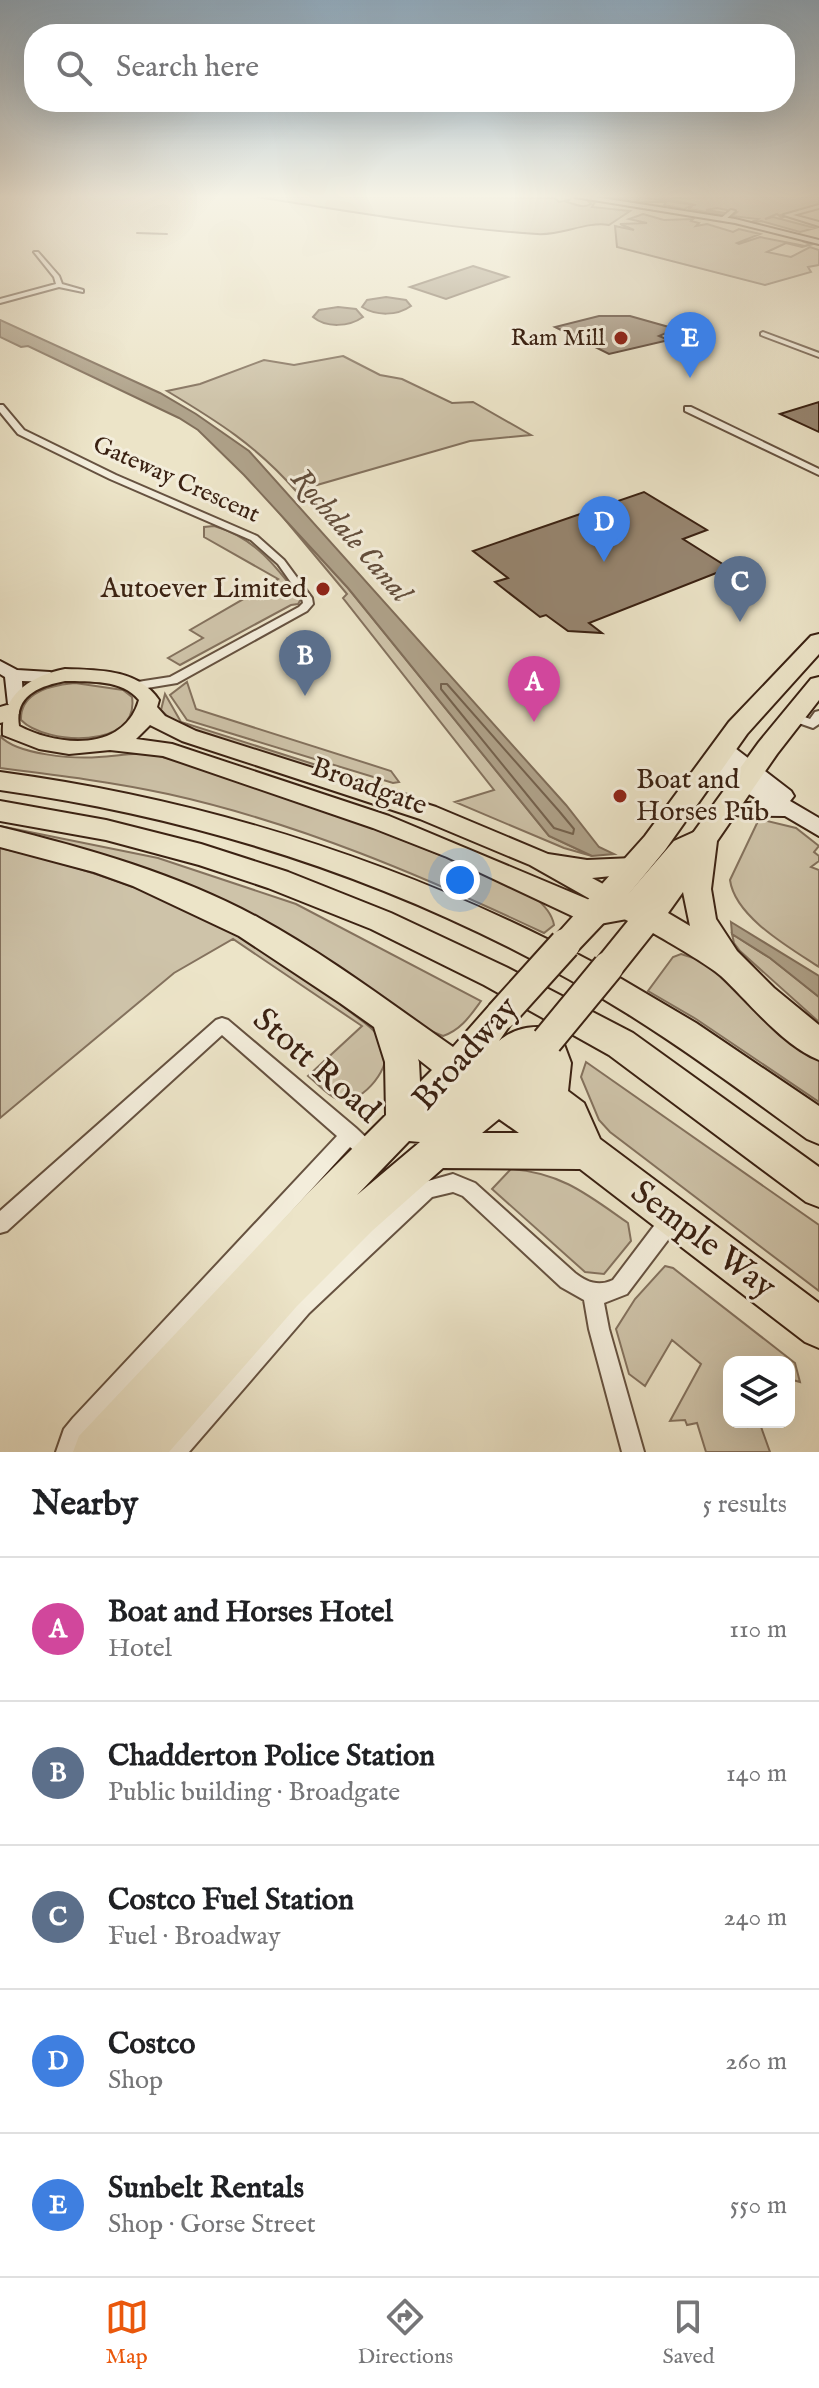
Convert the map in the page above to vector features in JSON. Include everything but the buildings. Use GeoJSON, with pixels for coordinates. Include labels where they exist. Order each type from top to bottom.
{"type":"FeatureCollection","features":[{"type":"Feature","properties":{"kind":"highway","name":"Broadway"},"geometry":{"type":"LineString","coordinates":[[491,1077],[539,1058],[547,1041],[608,967],[633,867],[655,843],[749,714],[819,641]]}},
{"type":"Feature","properties":{"kind":"highway","name":"Broadway"},"geometry":{"type":"LineString","coordinates":[[140,1452],[283,1292],[359,1218],[439,1150],[491,1077],[501,1015],[565,944],[620,910],[705,835],[748,776],[809,719],[819,684]]}},
{"type":"Feature","properties":{"kind":"highway"},"geometry":{"type":"LineString","coordinates":[[0,781],[123,801],[206,821],[284,843],[397,884],[487,923],[636,1003],[819,1127]]}},
{"type":"Feature","properties":{"kind":"highway"},"geometry":{"type":"LineString","coordinates":[[0,811],[106,830],[201,855],[278,880],[381,921],[495,976],[621,1044],[819,1189]]}},
{"type":"Feature","properties":{"kind":"highway"},"geometry":{"type":"LineString","coordinates":[[702,940],[697,896],[705,835]]}},
{"type":"Feature","properties":{"kind":"highway"},"geometry":{"type":"LineString","coordinates":[[0,837],[98,862],[191,898],[249,927],[304,961],[388,1022],[491,1077],[551,1097],[572,1115],[587,1152],[439,1150]]}},
{"type":"Feature","properties":{"kind":"highway"},"geometry":{"type":"LineString","coordinates":[[620,910],[702,940],[819,1045]]}},
{"type":"Feature","properties":{"kind":"highway"},"geometry":{"type":"LineString","coordinates":[[388,1022],[402,1062],[404,1123],[430,1126],[491,1077]]}},
{"type":"Feature","properties":{"kind":"highway"},"geometry":{"type":"LineString","coordinates":[[547,1041],[554,1063],[551,1097]]}},
{"type":"Feature","properties":{"kind":"highway","name":"Semple Way"},"geometry":{"type":"LineString","coordinates":[[491,1077],[556,1139],[587,1152],[819,1328]]}},
{"type":"Feature","properties":{"kind":"highway","name":"Broadway"},"geometry":{"type":"LineString","coordinates":[[95,1452],[360,1144],[404,1123]]}},
{"type":"Feature","properties":{"kind":"main road","name":"Broadgate"},"geometry":{"type":"LineString","coordinates":[[6,670],[50,677],[81,675],[144,699],[171,729],[403,804],[538,859],[620,910],[381,822],[165,749],[114,744],[78,747],[40,742],[10,730],[6,670]]}},
{"type":"Feature","properties":{"kind":"main road"},"geometry":{"type":"LineString","coordinates":[[7,709],[28,686],[50,677]]}},
{"type":"Feature","properties":{"kind":"main road"},"geometry":{"type":"LineString","coordinates":[[114,744],[134,732],[145,719],[144,699]]}},
{"type":"Feature","properties":{"kind":"main road"},"geometry":{"type":"LineString","coordinates":[[720,754],[819,828]]}},
{"type":"Feature","properties":{"kind":"main road"},"geometry":{"type":"LineString","coordinates":[[726,810],[791,809]]}},
{"type":"Feature","properties":{"kind":"main road"},"geometry":{"type":"LineString","coordinates":[[538,859],[587,869],[633,867]]}},
{"type":"Feature","properties":{"kind":"street"},"geometry":{"type":"LineString","coordinates":[[46,265],[57,277],[59,285]]}},
{"type":"Feature","properties":{"kind":"street"},"geometry":{"type":"LineString","coordinates":[[1,300],[59,285],[81,291]]}},
{"type":"Feature","properties":{"kind":"street"},"geometry":{"type":"LineString","coordinates":[[763,334],[819,355]]}},
{"type":"Feature","properties":{"kind":"street","name":"Gateway Crescent"},"geometry":{"type":"LineString","coordinates":[[0,407],[21,432],[113,477],[254,538],[281,562],[307,598],[308,604],[303,609],[144,699]]}},
{"type":"Feature","properties":{"kind":"street"},"geometry":{"type":"LineString","coordinates":[[688,409],[819,472]]}},
{"type":"Feature","properties":{"kind":"street","name":"Gateway Crescent"},"geometry":{"type":"LineString","coordinates":[[144,699],[173,680]]}},
{"type":"Feature","properties":{"kind":"street","name":"Stott Road"},"geometry":{"type":"LineString","coordinates":[[0,1224],[222,1025],[360,1144]]}},
{"type":"Feature","properties":{"kind":"street"},"geometry":{"type":"LineString","coordinates":[[67,1452],[72,1437],[81,1426],[360,1144]]}},
{"type":"Feature","properties":{"kind":"street"},"geometry":{"type":"LineString","coordinates":[[175,1452],[302,1306],[418,1196],[437,1184],[453,1183],[469,1189],[568,1280],[593,1294],[610,1293],[620,1287],[672,1216]]}},
{"type":"Feature","properties":{"kind":"street"},"geometry":{"type":"LineString","coordinates":[[593,1294],[599,1329],[633,1452]]}},
{"type":"Feature","properties":{"kind":"shaded area"},"geometry":{"type":"Polygon","coordinates":[[[686,265],[819,265],[808,267],[811,272],[765,285],[686,265]]]}},
{"type":"Feature","properties":{"kind":"shaded area"},"geometry":{"type":"Polygon","coordinates":[[[343,356],[380,375],[402,379],[452,403],[473,402],[531,435],[470,441],[296,491],[236,435],[167,391],[200,384],[264,360],[294,365],[343,356]]]}},
{"type":"Feature","properties":{"kind":"shaded area"},"geometry":{"type":"Polygon","coordinates":[[[277,510],[348,588],[549,836],[592,856],[564,848],[455,802],[494,790],[343,598],[347,594],[277,510]]]}},
{"type":"Feature","properties":{"kind":"shaded area"},"geometry":{"type":"Polygon","coordinates":[[[214,526],[253,545],[301,599],[298,604],[180,665],[168,658],[203,638],[190,630],[278,579],[204,537],[204,527],[214,526]]]}},
{"type":"Feature","properties":{"kind":"shaded area"},"geometry":{"type":"Polygon","coordinates":[[[187,682],[196,709],[391,771],[399,782],[393,783],[187,720],[170,695],[187,682]]]}},
{"type":"Feature","properties":{"kind":"shaded area"},"geometry":{"type":"Polygon","coordinates":[[[75,683],[123,690],[132,697],[131,714],[121,726],[107,734],[88,738],[50,734],[21,720],[26,703],[39,692],[75,683]]]}},
{"type":"Feature","properties":{"kind":"shaded area"},"geometry":{"type":"Polygon","coordinates":[[[165,694],[181,722],[411,795],[409,798],[190,730],[161,710],[165,694]]]}},
{"type":"Feature","properties":{"kind":"shaded area"},"geometry":{"type":"Polygon","coordinates":[[[0,736],[19,748],[61,756],[159,756],[262,787],[510,883],[540,902],[549,912],[554,925],[544,933],[360,853],[217,806],[126,786],[0,768],[0,736]]]}},
{"type":"Feature","properties":{"kind":"shaded area"},"geometry":{"type":"Polygon","coordinates":[[[759,819],[796,828],[819,846],[814,852],[819,856],[819,861],[811,867],[819,870],[819,967],[779,941],[753,919],[734,894],[730,880],[759,819]]]}},
{"type":"Feature","properties":{"kind":"shaded area"},"geometry":{"type":"Polygon","coordinates":[[[0,826],[158,858],[296,904],[481,1001],[460,1026],[443,1036],[414,1024],[194,889],[135,865],[0,830],[0,826]]]}},
{"type":"Feature","properties":{"kind":"shaded area"},"geometry":{"type":"Polygon","coordinates":[[[0,848],[93,873],[138,889],[224,927],[265,951],[305,977],[374,1031],[386,1050],[378,1077],[363,1093],[346,1100],[333,1097],[308,1076],[362,1026],[233,939],[174,973],[0,1118],[0,848]]]}},
{"type":"Feature","properties":{"kind":"shaded area"},"geometry":{"type":"Polygon","coordinates":[[[732,934],[770,958],[819,997],[819,1022],[740,951],[732,934]]]}},
{"type":"Feature","properties":{"kind":"shaded area"},"geometry":{"type":"Polygon","coordinates":[[[681,954],[703,961],[819,1057],[819,1102],[696,1019],[648,991],[673,957],[681,954]]]}},
{"type":"Feature","properties":{"kind":"shaded area"},"geometry":{"type":"Polygon","coordinates":[[[586,1062],[819,1225],[819,1291],[610,1132],[599,1120],[581,1077],[586,1062]]]}},
{"type":"Feature","properties":{"kind":"shaded area"},"geometry":{"type":"Polygon","coordinates":[[[511,1169],[560,1180],[628,1223],[631,1241],[604,1274],[585,1272],[492,1189],[511,1169]]]}},
{"type":"Feature","properties":{"kind":"shaded area"},"geometry":{"type":"Polygon","coordinates":[[[665,1266],[673,1268],[786,1356],[723,1356],[723,1428],[761,1428],[770,1452],[706,1452],[697,1423],[687,1425],[685,1420],[670,1421],[701,1364],[672,1340],[645,1386],[629,1374],[616,1329],[635,1299],[665,1266]]]}},
{"type":"Feature","properties":{"kind":"shaded area"},"geometry":{"type":"Polygon","coordinates":[[[795,1363],[800,1382],[795,1381],[795,1363]]]}},
{"type":"Feature","properties":{"kind":"water"},"geometry":{"type":"Polygon","coordinates":[[[473,266],[508,277],[446,299],[410,287],[473,266]]]}},
{"type":"Feature","properties":{"kind":"water"},"geometry":{"type":"Polygon","coordinates":[[[386,297],[406,300],[411,306],[386,314],[362,307],[367,300],[386,297]]]}},
{"type":"Feature","properties":{"kind":"water"},"geometry":{"type":"Polygon","coordinates":[[[338,307],[356,309],[363,317],[338,325],[313,317],[319,310],[338,307]]]}},
{"type":"Feature","properties":{"kind":"water"},"geometry":{"type":"Polygon","coordinates":[[[0,320],[160,393],[249,451],[566,805],[599,847],[614,854],[592,856],[549,836],[348,588],[198,430],[28,346],[21,347],[0,337],[0,320]]]}},
{"type":"Feature","properties":{"kind":"water"},"geometry":{"type":"Polygon","coordinates":[[[731,922],[819,976],[819,997],[770,958],[732,934],[731,922]]]}},
{"type":"Feature","properties":{"kind":"place","name":"Ram Mill"},"geometry":{"type":"Point","coordinates":[621,338]}},
{"type":"Feature","properties":{"kind":"place","name":"Sunbelt Rentals"},"geometry":{"type":"Point","coordinates":[690,378]}},
{"type":"Feature","properties":{"kind":"place","name":"Costco"},"geometry":{"type":"Point","coordinates":[604,562]}},
{"type":"Feature","properties":{"kind":"place","name":"Autoever Limited"},"geometry":{"type":"Point","coordinates":[323,589]}},
{"type":"Feature","properties":{"kind":"place","name":"Costco Fuel Station"},"geometry":{"type":"Point","coordinates":[740,622]}},
{"type":"Feature","properties":{"kind":"place","name":"Chadderton Police Station"},"geometry":{"type":"Point","coordinates":[305,696]}},
{"type":"Feature","properties":{"kind":"place","name":"Boat and Horses Hotel"},"geometry":{"type":"Point","coordinates":[534,722]}},
{"type":"Feature","properties":{"kind":"place","name":"Boat and Horses Pub"},"geometry":{"type":"Point","coordinates":[620,796]}},
{"type":"Feature","properties":{"kind":"water label","name":"Rochdale Canal"},"geometry":{"type":"Point","coordinates":[350,536]}}]}
